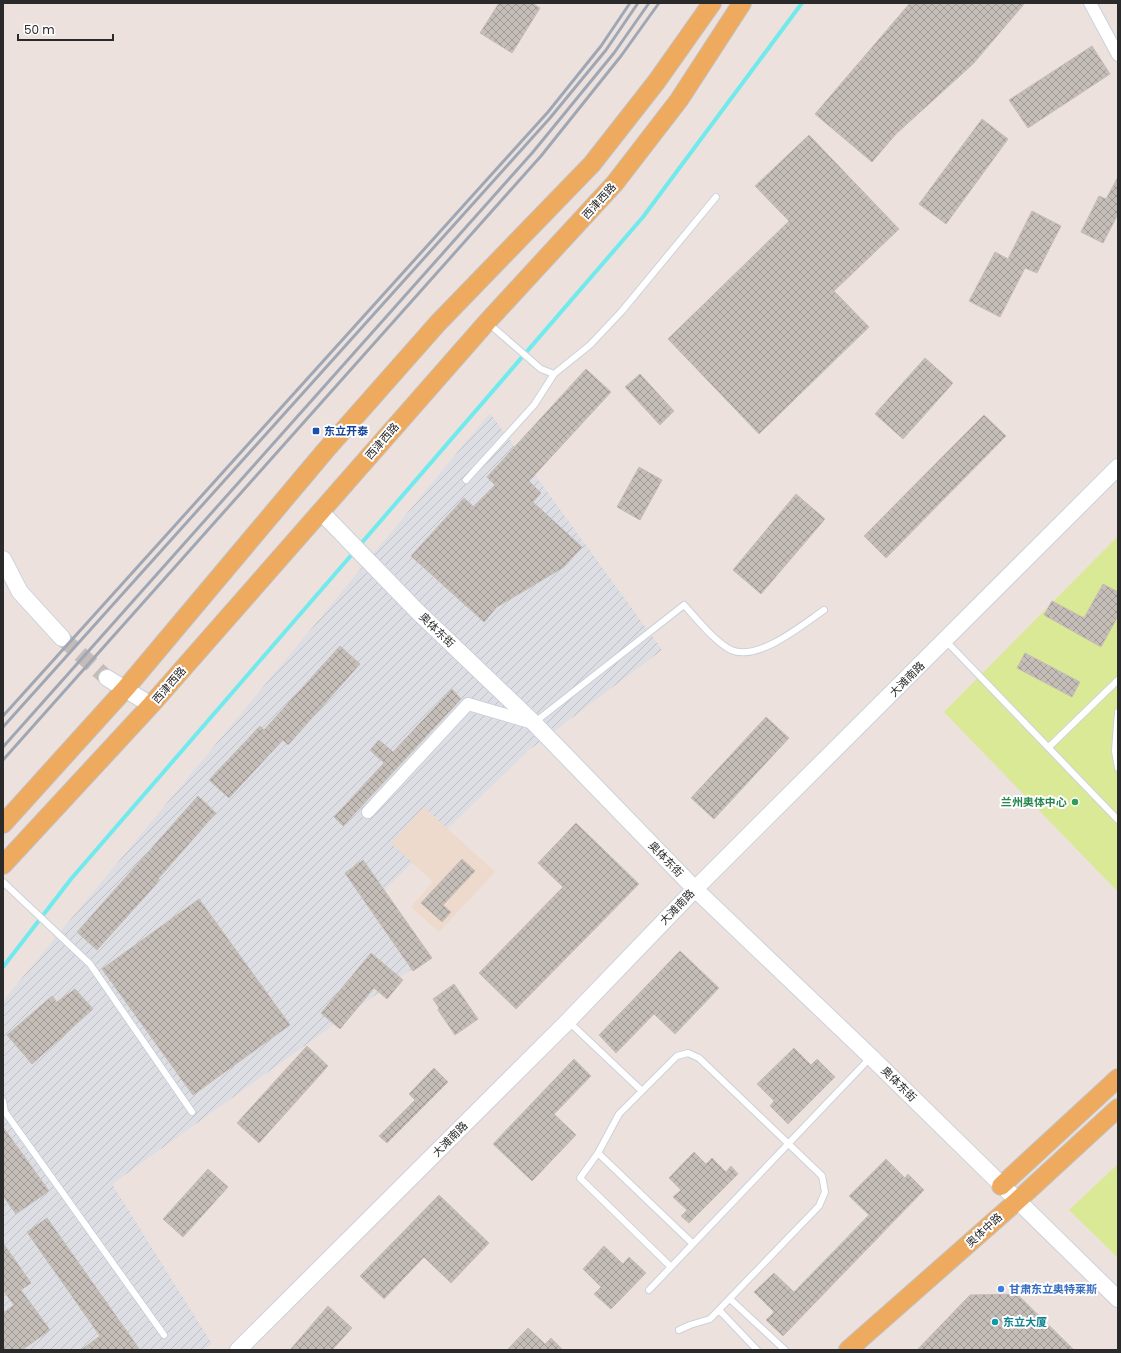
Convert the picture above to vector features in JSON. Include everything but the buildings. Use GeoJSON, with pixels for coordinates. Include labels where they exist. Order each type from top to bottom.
{"type":"FeatureCollection","features":[{"type":"Feature","properties":{"kind":"main road"},"geometry":{"type":"LineString","coordinates":[[3,824],[126,688],[336,439],[438,323],[592,164],[657,81],[712,3]]}},
{"type":"Feature","properties":{"kind":"main road","name":"西津西路"},"geometry":{"type":"LineString","coordinates":[[3,865],[151,705],[487,322],[615,183],[679,100],[742,3]]}},
{"type":"Feature","properties":{"kind":"main road"},"geometry":{"type":"LineString","coordinates":[[657,81],[679,100]]}},
{"type":"Feature","properties":{"kind":"main road"},"geometry":{"type":"LineString","coordinates":[[1001,1186],[1118,1078]]}},
{"type":"Feature","properties":{"kind":"main road","name":"奥体中路"},"geometry":{"type":"LineString","coordinates":[[848,1350],[1017,1201],[1118,1108]]}},
{"type":"Feature","properties":{"kind":"street"},"geometry":{"type":"LineString","coordinates":[[1090,3],[1118,55]]}},
{"type":"Feature","properties":{"kind":"street","name":"大滩南路"},"geometry":{"type":"LineString","coordinates":[[238,1350],[568,1021],[695,888],[1118,467]]}},
{"type":"Feature","properties":{"kind":"street","name":"奥体东街"},"geometry":{"type":"LineString","coordinates":[[321,512],[417,611],[534,723],[695,888],[871,1057],[1118,1299]]}},
{"type":"Feature","properties":{"kind":"street"},"geometry":{"type":"LineString","coordinates":[[3,560],[20,592],[62,638]]}},
{"type":"Feature","properties":{"kind":"street"},"geometry":{"type":"LineString","coordinates":[[107,678],[126,688],[151,705]]}},
{"type":"Feature","properties":{"kind":"street"},"geometry":{"type":"LineString","coordinates":[[368,812],[468,704],[534,723]]}},
{"type":"Feature","properties":{"kind":"lane"},"geometry":{"type":"LineString","coordinates":[[466,480],[534,405],[554,374],[590,345],[716,197]]}},
{"type":"Feature","properties":{"kind":"lane"},"geometry":{"type":"LineString","coordinates":[[487,322],[541,369],[554,374]]}},
{"type":"Feature","properties":{"kind":"lane"},"geometry":{"type":"LineString","coordinates":[[534,723],[684,606],[710,633],[732,650],[752,652],[774,644],[824,610]]}},
{"type":"Feature","properties":{"kind":"lane"},"geometry":{"type":"LineString","coordinates":[[945,640],[1118,820]]}},
{"type":"Feature","properties":{"kind":"lane"},"geometry":{"type":"LineString","coordinates":[[1049,747],[1118,680]]}},
{"type":"Feature","properties":{"kind":"lane"},"geometry":{"type":"LineString","coordinates":[[1118,712],[1115,750],[1118,768]]}},
{"type":"Feature","properties":{"kind":"lane"},"geometry":{"type":"LineString","coordinates":[[3,882],[90,964],[192,1112]]}},
{"type":"Feature","properties":{"kind":"lane"},"geometry":{"type":"LineString","coordinates":[[568,1021],[642,1091]]}},
{"type":"Feature","properties":{"kind":"lane"},"geometry":{"type":"LineString","coordinates":[[671,1267],[580,1178],[598,1153],[618,1114],[677,1056],[688,1053],[694,1055],[822,1176],[824,1184],[823,1199],[819,1206],[730,1299],[710,1319],[679,1330]]}},
{"type":"Feature","properties":{"kind":"lane"},"geometry":{"type":"LineString","coordinates":[[649,1290],[871,1057]]}},
{"type":"Feature","properties":{"kind":"lane"},"geometry":{"type":"LineString","coordinates":[[3,1101],[5,1112],[164,1335]]}},
{"type":"Feature","properties":{"kind":"lane"},"geometry":{"type":"LineString","coordinates":[[598,1153],[693,1244]]}},
{"type":"Feature","properties":{"kind":"lane"},"geometry":{"type":"LineString","coordinates":[[730,1299],[785,1350]]}},
{"type":"Feature","properties":{"kind":"lane"},"geometry":{"type":"LineString","coordinates":[[719,1310],[757,1350]]}},
{"type":"Feature","properties":{"kind":"shaded area"},"geometry":{"type":"Polygon","coordinates":[[[490,413],[662,650],[529,750],[384,890],[427,958],[112,1184],[212,1344],[203,1350],[3,1350],[3,1001],[490,413]]]}},
{"type":"Feature","properties":{"kind":"shaded area"},"geometry":{"type":"Polygon","coordinates":[[[424,807],[495,872],[439,932],[411,907],[433,882],[391,843],[424,807]]]}},
{"type":"Feature","properties":{"kind":"green space","name":"兰州奥体中心"},"geometry":{"type":"Polygon","coordinates":[[[1118,536],[1118,892],[944,712],[1118,536]]]}},
{"type":"Feature","properties":{"kind":"green space"},"geometry":{"type":"Polygon","coordinates":[[[1118,1164],[1118,1258],[1069,1210],[1118,1164]]]}},
{"type":"Feature","properties":{"kind":"waterway"},"geometry":{"type":"LineString","coordinates":[[359,546],[643,217],[802,3]]}},
{"type":"Feature","properties":{"kind":"waterway"},"geometry":{"type":"LineString","coordinates":[[3,967],[71,879],[354,552]]}},
{"type":"Feature","properties":{"kind":"tunnel"},"geometry":{"type":"LineString","coordinates":[[62,638],[107,678]]}},
{"type":"Feature","properties":{"kind":"railway"},"geometry":{"type":"LineString","coordinates":[[3,716],[548,112],[601,46],[630,3]]}},
{"type":"Feature","properties":{"kind":"railway"},"geometry":{"type":"LineString","coordinates":[[3,727],[550,118],[606,50],[638,3]]}},
{"type":"Feature","properties":{"kind":"railway"},"geometry":{"type":"LineString","coordinates":[[3,747],[533,152],[614,53],[649,3]]}},
{"type":"Feature","properties":{"kind":"railway"},"geometry":{"type":"LineString","coordinates":[[3,760],[541,156],[621,56],[659,3]]}},
{"type":"Feature","properties":{"kind":"place","name":"东立开泰"},"geometry":{"type":"Point","coordinates":[316,431]}},
{"type":"Feature","properties":{"kind":"place","name":"兰州奥体中心"},"geometry":{"type":"Point","coordinates":[1075,802]}},
{"type":"Feature","properties":{"kind":"place","name":"甘肃东立奥特莱斯"},"geometry":{"type":"Point","coordinates":[1001,1289]}},
{"type":"Feature","properties":{"kind":"place","name":"东立大厦"},"geometry":{"type":"Point","coordinates":[995,1322]}}]}
